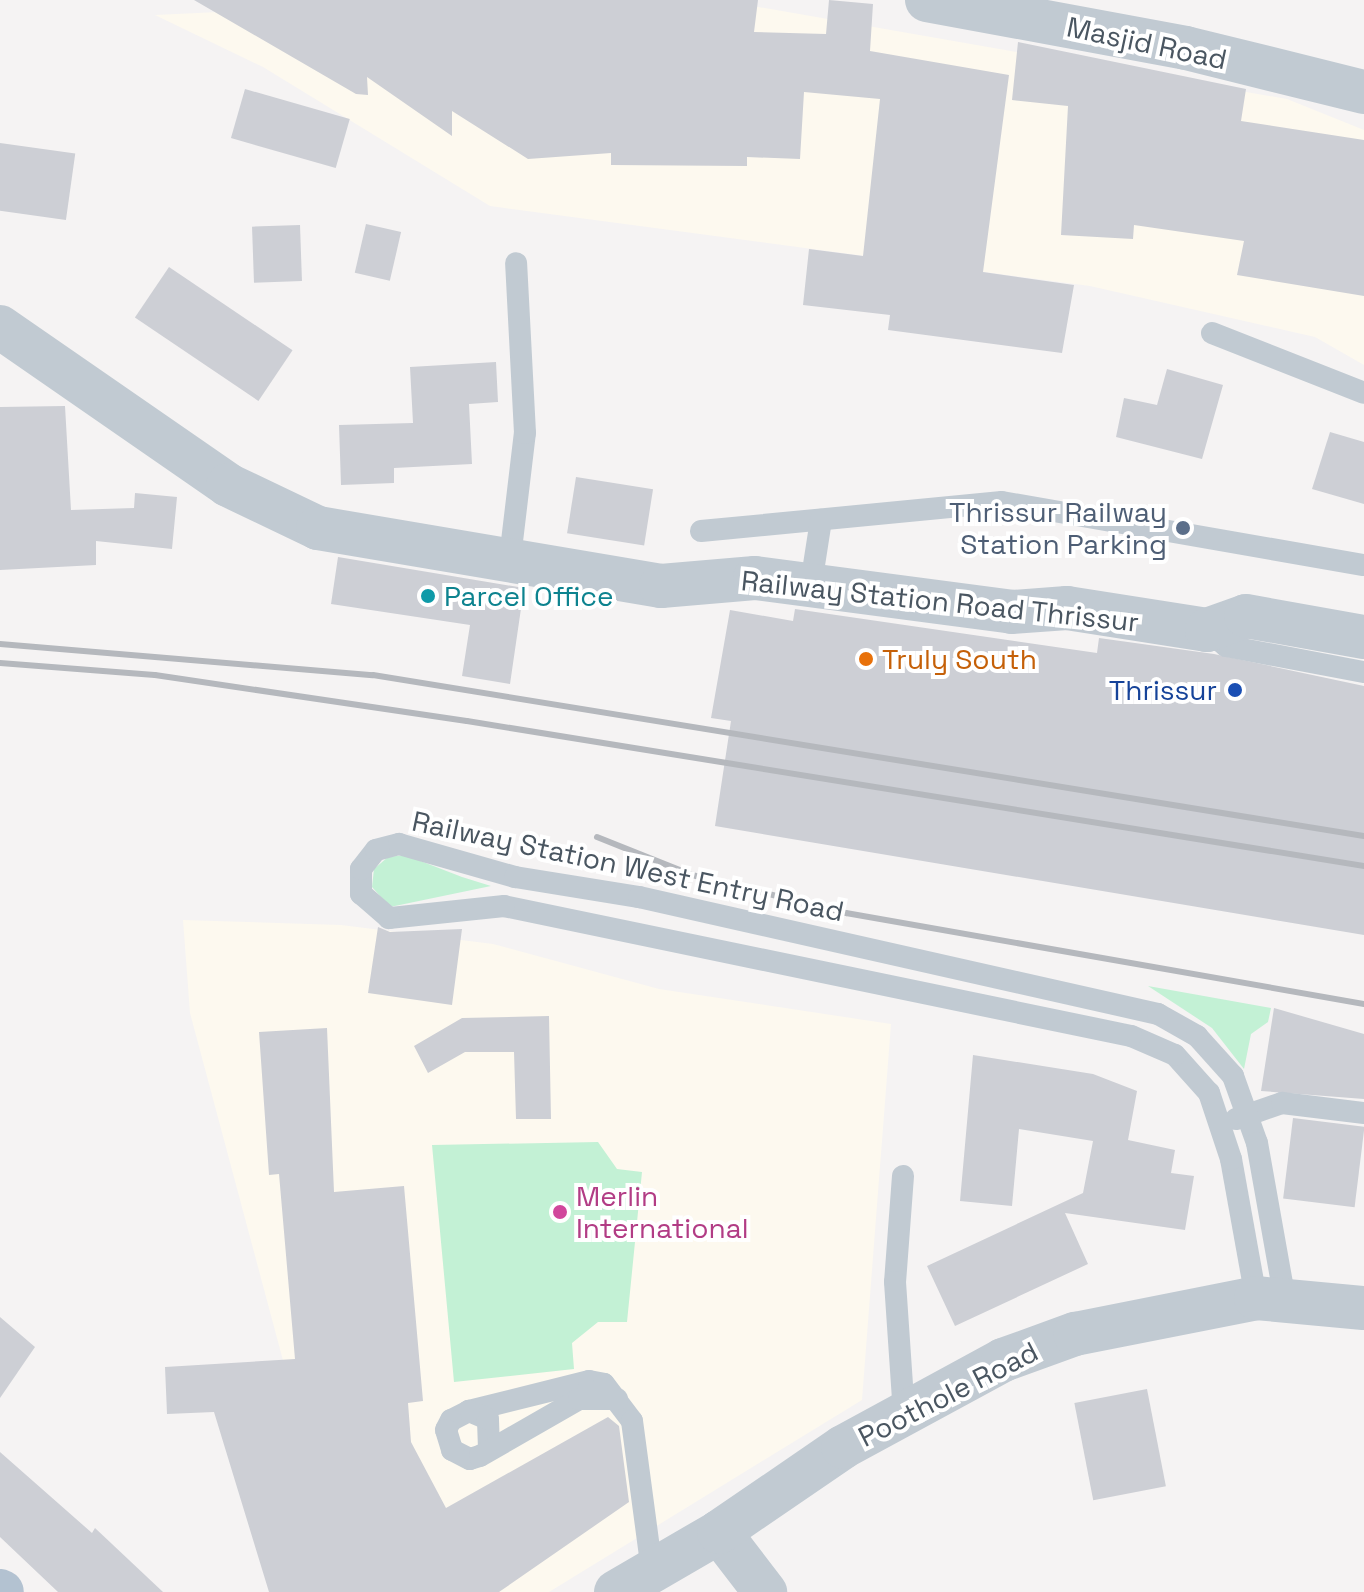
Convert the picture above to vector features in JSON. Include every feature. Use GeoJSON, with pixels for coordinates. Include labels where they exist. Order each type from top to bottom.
{"type":"FeatureCollection","features":[{"type":"Feature","properties":{"kind":"street","name":"Masjid Road"},"geometry":{"type":"LineString","coordinates":[[927,0],[1081,14],[1364,92]]}},
{"type":"Feature","properties":{"kind":"street","name":"Railway Station Road Thrissur"},"geometry":{"type":"LineString","coordinates":[[0,327],[228,485],[318,528],[510,558],[661,586],[755,578],[1012,612],[1067,608],[1207,630],[1246,616],[1364,637]]}},
{"type":"Feature","properties":{"kind":"street","name":"Poothole Road"},"geometry":{"type":"LineString","coordinates":[[634,1581],[719,1532],[843,1447],[1003,1360],[1075,1334],[1271,1299],[1364,1308]]}},
{"type":"Feature","properties":{"kind":"street"},"geometry":{"type":"LineString","coordinates":[[719,1532],[765,1592]]}},
{"type":"Feature","properties":{"kind":"lane"},"geometry":{"type":"LineString","coordinates":[[510,558],[525,433],[516,263]]}},
{"type":"Feature","properties":{"kind":"lane"},"geometry":{"type":"LineString","coordinates":[[1212,333],[1364,393]]}},
{"type":"Feature","properties":{"kind":"lane"},"geometry":{"type":"LineString","coordinates":[[701,531],[1002,502],[1364,565]]}},
{"type":"Feature","properties":{"kind":"lane"},"geometry":{"type":"LineString","coordinates":[[811,584],[821,520]]}},
{"type":"Feature","properties":{"kind":"lane"},"geometry":{"type":"LineString","coordinates":[[1207,630],[1226,646],[1364,672]]}},
{"type":"Feature","properties":{"kind":"lane","name":"Railway Station West Entry Road"},"geometry":{"type":"LineString","coordinates":[[399,844],[515,877],[639,897],[1158,1014],[1197,1036],[1233,1076],[1247,1115],[1271,1299],[1209,1093],[1175,1055],[1131,1036],[504,906],[389,918],[361,894],[361,869],[376,850],[399,844]]}},
{"type":"Feature","properties":{"kind":"lane"},"geometry":{"type":"LineString","coordinates":[[1220,1125],[1282,1103],[1364,1113]]}},
{"type":"Feature","properties":{"kind":"lane"},"geometry":{"type":"LineString","coordinates":[[903,1176],[895,1282],[904,1414]]}},
{"type":"Feature","properties":{"kind":"lane"},"geometry":{"type":"LineString","coordinates":[[621,1400],[598,1394],[579,1399],[470,1459],[452,1450],[446,1430],[469,1411],[589,1381],[604,1384],[621,1400],[632,1421],[634,1581]]}},
{"type":"Feature","properties":{"kind":"lane"},"geometry":{"type":"LineString","coordinates":[[469,1411],[488,1419],[489,1449]]}},
{"type":"Feature","properties":{"kind":"shaded area"},"geometry":{"type":"Polygon","coordinates":[[[475,0],[724,1],[1287,99],[1364,130],[1364,365],[1315,337],[1090,286],[490,206],[263,67],[155,15],[475,0]]]}},
{"type":"Feature","properties":{"kind":"shaded area","name":"Merlin International"},"geometry":{"type":"Polygon","coordinates":[[[183,920],[341,925],[493,944],[659,989],[891,1024],[862,1400],[549,1592],[345,1592],[190,1013],[183,920]]]}},
{"type":"Feature","properties":{"kind":"green space"},"geometry":{"type":"Polygon","coordinates":[[[405,855],[491,886],[390,907],[372,887],[374,869],[388,857],[405,855]]]}},
{"type":"Feature","properties":{"kind":"green space"},"geometry":{"type":"Polygon","coordinates":[[[1148,986],[1271,1008],[1268,1022],[1251,1034],[1244,1069],[1212,1028],[1148,986]]]}},
{"type":"Feature","properties":{"kind":"green space"},"geometry":{"type":"Polygon","coordinates":[[[598,1142],[617,1169],[642,1172],[627,1322],[598,1322],[572,1343],[574,1369],[454,1382],[432,1145],[598,1142]]]}},
{"type":"Feature","properties":{"kind":"building"},"geometry":{"type":"Polygon","coordinates":[[[194,0],[758,0],[754,32],[826,34],[829,0],[873,4],[870,51],[1009,75],[983,272],[1074,285],[1062,353],[888,330],[890,315],[803,305],[809,249],[863,256],[880,99],[804,92],[800,159],[747,157],[747,166],[611,165],[611,153],[528,159],[452,111],[452,136],[367,77],[368,95],[356,94],[194,0]]]}},
{"type":"Feature","properties":{"kind":"building"},"geometry":{"type":"Polygon","coordinates":[[[1018,42],[1246,89],[1241,121],[1364,140],[1364,296],[1237,275],[1244,241],[1134,225],[1133,239],[1061,235],[1068,106],[1012,100],[1018,42]]]}},
{"type":"Feature","properties":{"kind":"building"},"geometry":{"type":"Polygon","coordinates":[[[245,89],[350,119],[336,168],[231,138],[245,89]]]}},
{"type":"Feature","properties":{"kind":"building"},"geometry":{"type":"Polygon","coordinates":[[[0,143],[75,154],[66,220],[0,211],[0,143]]]}},
{"type":"Feature","properties":{"kind":"building"},"geometry":{"type":"Polygon","coordinates":[[[366,224],[401,232],[390,281],[355,273],[366,224]]]}},
{"type":"Feature","properties":{"kind":"building"},"geometry":{"type":"Polygon","coordinates":[[[300,225],[302,281],[254,283],[252,227],[300,225]]]}},
{"type":"Feature","properties":{"kind":"building"},"geometry":{"type":"Polygon","coordinates":[[[169,267],[293,350],[258,401],[135,318],[169,267]]]}},
{"type":"Feature","properties":{"kind":"building"},"geometry":{"type":"Polygon","coordinates":[[[496,362],[498,402],[469,404],[472,464],[394,468],[394,483],[341,485],[339,425],[413,423],[410,367],[496,362]]]}},
{"type":"Feature","properties":{"kind":"building"},"geometry":{"type":"Polygon","coordinates":[[[1167,369],[1223,385],[1202,459],[1116,437],[1124,398],[1157,405],[1167,369]]]}},
{"type":"Feature","properties":{"kind":"building"},"geometry":{"type":"Polygon","coordinates":[[[65,406],[71,510],[134,508],[135,493],[177,497],[172,549],[96,541],[96,565],[0,570],[0,407],[65,406]]]}},
{"type":"Feature","properties":{"kind":"building"},"geometry":{"type":"Polygon","coordinates":[[[1330,432],[1364,442],[1364,504],[1312,489],[1330,432]]]}},
{"type":"Feature","properties":{"kind":"building"},"geometry":{"type":"Polygon","coordinates":[[[576,477],[653,489],[644,546],[567,533],[576,477]]]}},
{"type":"Feature","properties":{"kind":"building","name":"Parcel Office"},"geometry":{"type":"Polygon","coordinates":[[[338,557],[524,588],[510,684],[462,676],[470,625],[331,604],[338,557]]]}},
{"type":"Feature","properties":{"kind":"building"},"geometry":{"type":"Polygon","coordinates":[[[795,609],[1097,653],[1099,638],[1214,654],[1364,686],[1364,935],[715,826],[731,721],[711,718],[730,610],[793,621],[795,609]]]}},
{"type":"Feature","properties":{"kind":"building"},"geometry":{"type":"Polygon","coordinates":[[[378,927],[390,932],[462,929],[452,1005],[368,993],[378,927]]]}},
{"type":"Feature","properties":{"kind":"building"},"geometry":{"type":"Polygon","coordinates":[[[1274,1008],[1364,1034],[1364,1099],[1261,1091],[1274,1008]]]}},
{"type":"Feature","properties":{"kind":"building"},"geometry":{"type":"Polygon","coordinates":[[[549,1016],[551,1119],[516,1119],[514,1052],[465,1052],[428,1073],[414,1046],[462,1018],[549,1016]]]}},
{"type":"Feature","properties":{"kind":"building"},"geometry":{"type":"Polygon","coordinates":[[[327,1028],[334,1192],[404,1186],[423,1401],[408,1403],[411,1442],[446,1508],[608,1417],[619,1426],[629,1502],[499,1592],[269,1592],[214,1412],[167,1414],[165,1367],[295,1359],[279,1174],[269,1175],[259,1032],[327,1028]]]}},
{"type":"Feature","properties":{"kind":"building"},"geometry":{"type":"Polygon","coordinates":[[[973,1055],[1093,1074],[1137,1091],[1128,1140],[1175,1150],[1171,1173],[1194,1176],[1185,1230],[1065,1213],[1088,1264],[955,1326],[927,1266],[1083,1193],[1093,1141],[1019,1129],[1012,1206],[960,1201],[973,1055]]]}},
{"type":"Feature","properties":{"kind":"building"},"geometry":{"type":"Polygon","coordinates":[[[1293,1118],[1364,1127],[1355,1207],[1283,1198],[1293,1118]]]}},
{"type":"Feature","properties":{"kind":"building"},"geometry":{"type":"Polygon","coordinates":[[[0,1317],[35,1347],[0,1398],[0,1317]]]}},
{"type":"Feature","properties":{"kind":"building"},"geometry":{"type":"Polygon","coordinates":[[[1147,1389],[1166,1486],[1093,1500],[1074,1403],[1147,1389]]]}},
{"type":"Feature","properties":{"kind":"building"},"geometry":{"type":"Polygon","coordinates":[[[0,1452],[92,1533],[95,1528],[163,1592],[58,1592],[0,1537],[0,1452]]]}},
{"type":"Feature","properties":{"kind":"railway"},"geometry":{"type":"LineString","coordinates":[[0,644],[373,675],[1364,836]]}},
{"type":"Feature","properties":{"kind":"railway"},"geometry":{"type":"LineString","coordinates":[[0,663],[155,675],[467,721],[1364,866]]}},
{"type":"Feature","properties":{"kind":"railway"},"geometry":{"type":"LineString","coordinates":[[597,837],[692,875],[846,913],[1364,1004]]}},
{"type":"Feature","properties":{"kind":"place","name":"Thrissur Railway Station Parking"},"geometry":{"type":"Point","coordinates":[1183,528]}},
{"type":"Feature","properties":{"kind":"place","name":"Parcel Office"},"geometry":{"type":"Point","coordinates":[428,596]}},
{"type":"Feature","properties":{"kind":"place","name":"Truly South"},"geometry":{"type":"Point","coordinates":[866,659]}},
{"type":"Feature","properties":{"kind":"place","name":"Thrissur"},"geometry":{"type":"Point","coordinates":[1235,690]}},
{"type":"Feature","properties":{"kind":"place","name":"Merlin International"},"geometry":{"type":"Point","coordinates":[560,1212]}}]}
